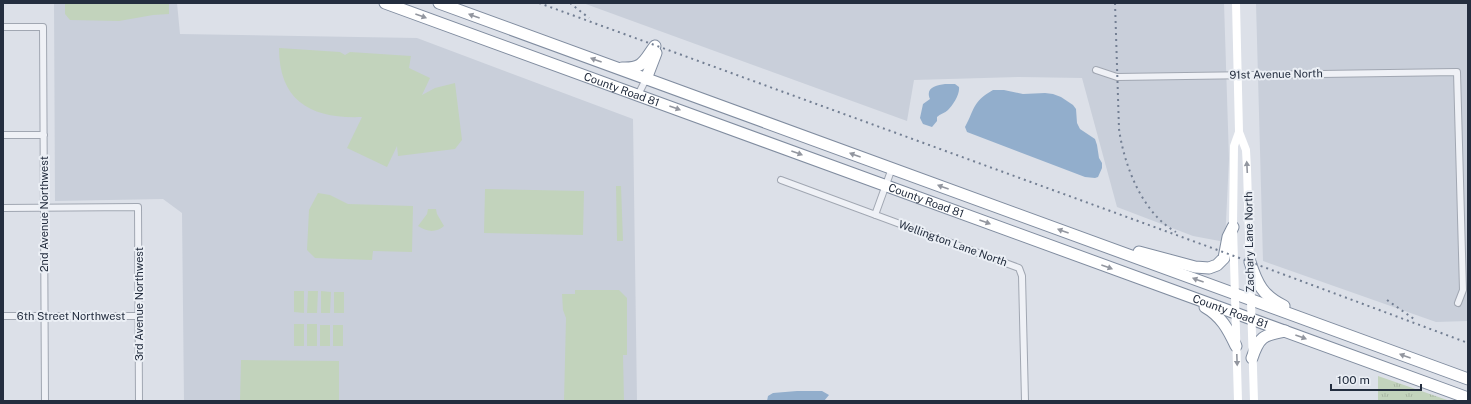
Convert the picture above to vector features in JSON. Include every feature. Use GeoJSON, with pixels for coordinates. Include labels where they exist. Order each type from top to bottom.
{"type":"FeatureCollection","features":[{"type":"Feature","properties":{"kind":"highway","name":"County Road 81"},"geometry":{"type":"LineString","coordinates":[[385,3],[1468,398]]}},
{"type":"Feature","properties":{"kind":"highway","name":"County Road 81"},"geometry":{"type":"LineString","coordinates":[[439,3],[1468,379]]}},
{"type":"Feature","properties":{"kind":"highway"},"geometry":{"type":"LineString","coordinates":[[614,66],[628,68],[638,66],[646,60],[656,46],[656,53],[646,79]]}},
{"type":"Feature","properties":{"kind":"highway"},"geometry":{"type":"LineString","coordinates":[[1084,239],[1203,268],[1217,265],[1224,258],[1228,237],[1233,227]]}},
{"type":"Feature","properties":{"kind":"highway"},"geometry":{"type":"LineString","coordinates":[[1250,262],[1259,285],[1270,298],[1332,329]]}},
{"type":"Feature","properties":{"kind":"highway"},"geometry":{"type":"LineString","coordinates":[[1140,279],[1206,307],[1215,313],[1227,327],[1236,346]]}},
{"type":"Feature","properties":{"kind":"highway"},"geometry":{"type":"LineString","coordinates":[[1252,358],[1256,346],[1264,337],[1285,331]]}},
{"type":"Feature","properties":{"kind":"main road","name":"Zachary Lane North"},"geometry":{"type":"LineString","coordinates":[[1236,3],[1239,132],[1246,150],[1253,388],[1255,401]]}},
{"type":"Feature","properties":{"kind":"main road","name":"Zachary Lane North"},"geometry":{"type":"LineString","coordinates":[[1238,401],[1233,227],[1234,146],[1239,132]]}},
{"type":"Feature","properties":{"kind":"main road"},"geometry":{"type":"LineString","coordinates":[[1235,401],[1238,390]]}},
{"type":"Feature","properties":{"kind":"street","name":"2nd Avenue Northwest"},"geometry":{"type":"LineString","coordinates":[[3,27],[43,27],[45,401]]}},
{"type":"Feature","properties":{"kind":"street","name":"91st Avenue North"},"geometry":{"type":"LineString","coordinates":[[1096,70],[1117,77],[1457,72],[1463,290],[1458,303]]}},
{"type":"Feature","properties":{"kind":"street"},"geometry":{"type":"LineString","coordinates":[[638,95],[646,79]]}},
{"type":"Feature","properties":{"kind":"street"},"geometry":{"type":"LineString","coordinates":[[3,135],[44,135]]}},
{"type":"Feature","properties":{"kind":"street"},"geometry":{"type":"LineString","coordinates":[[875,215],[892,168]]}},
{"type":"Feature","properties":{"kind":"street","name":"Wellington Lane North"},"geometry":{"type":"LineString","coordinates":[[781,180],[1019,268],[1022,276],[1025,401]]}},
{"type":"Feature","properties":{"kind":"street"},"geometry":{"type":"LineString","coordinates":[[3,208],[44,207]]}},
{"type":"Feature","properties":{"kind":"street","name":"3rd Avenue Northwest"},"geometry":{"type":"LineString","coordinates":[[44,207],[138,207],[139,401]]}},
{"type":"Feature","properties":{"kind":"street","name":"6th Street Northwest"},"geometry":{"type":"LineString","coordinates":[[3,316],[139,316]]}},
{"type":"Feature","properties":{"kind":"shaded area"},"geometry":{"type":"Polygon","coordinates":[[[54,3],[177,3],[180,34],[417,38],[633,119],[637,401],[184,401],[182,213],[163,199],[55,201],[54,3]]]}},
{"type":"Feature","properties":{"kind":"shaded area"},"geometry":{"type":"Polygon","coordinates":[[[583,3],[1224,3],[1229,159],[1225,242],[1193,236],[1117,207],[1082,78],[1020,77],[914,80],[907,121],[583,3]]]}},
{"type":"Feature","properties":{"kind":"shaded area"},"geometry":{"type":"Polygon","coordinates":[[[1256,3],[1468,3],[1468,321],[1436,322],[1263,261],[1256,3]]]}},
{"type":"Feature","properties":{"kind":"green space"},"geometry":{"type":"Polygon","coordinates":[[[65,3],[169,3],[169,14],[153,15],[119,21],[70,20],[65,14],[65,3]]]}},
{"type":"Feature","properties":{"kind":"green space"},"geometry":{"type":"Polygon","coordinates":[[[279,48],[340,52],[345,55],[350,52],[411,56],[409,68],[430,78],[422,95],[435,88],[455,83],[462,140],[455,149],[398,156],[397,146],[387,167],[347,148],[362,117],[328,115],[302,104],[292,94],[285,82],[281,67],[279,48]]]}},
{"type":"Feature","properties":{"kind":"green space"},"geometry":{"type":"Polygon","coordinates":[[[616,186],[621,186],[623,241],[617,241],[616,186]]]}},
{"type":"Feature","properties":{"kind":"green space"},"geometry":{"type":"Polygon","coordinates":[[[485,189],[584,191],[583,235],[484,233],[485,189]]]}},
{"type":"Feature","properties":{"kind":"green space"},"geometry":{"type":"Polygon","coordinates":[[[318,193],[330,195],[348,204],[413,206],[412,252],[373,251],[372,260],[315,258],[307,250],[309,210],[318,193]]]}},
{"type":"Feature","properties":{"kind":"green space"},"geometry":{"type":"Polygon","coordinates":[[[428,209],[436,209],[437,214],[444,226],[438,230],[431,231],[425,230],[418,226],[427,214],[428,209]]]}},
{"type":"Feature","properties":{"kind":"green space"},"geometry":{"type":"Polygon","coordinates":[[[575,290],[619,290],[627,298],[627,355],[623,355],[624,401],[564,401],[566,318],[563,310],[562,294],[575,294],[575,290]]]}},
{"type":"Feature","properties":{"kind":"green space"},"geometry":{"type":"Polygon","coordinates":[[[294,291],[304,291],[304,313],[294,312],[294,291]]]}},
{"type":"Feature","properties":{"kind":"green space"},"geometry":{"type":"Polygon","coordinates":[[[308,291],[318,291],[317,313],[307,313],[308,291]]]}},
{"type":"Feature","properties":{"kind":"green space"},"geometry":{"type":"Polygon","coordinates":[[[321,291],[331,292],[330,313],[321,313],[321,291]]]}},
{"type":"Feature","properties":{"kind":"green space"},"geometry":{"type":"Polygon","coordinates":[[[334,292],[344,292],[344,313],[334,313],[334,292]]]}},
{"type":"Feature","properties":{"kind":"green space"},"geometry":{"type":"Polygon","coordinates":[[[294,324],[304,324],[304,346],[294,346],[294,324]]]}},
{"type":"Feature","properties":{"kind":"green space"},"geometry":{"type":"Polygon","coordinates":[[[307,324],[317,324],[317,346],[307,346],[307,324]]]}},
{"type":"Feature","properties":{"kind":"green space"},"geometry":{"type":"Polygon","coordinates":[[[320,325],[330,325],[330,346],[320,346],[320,325]]]}},
{"type":"Feature","properties":{"kind":"green space"},"geometry":{"type":"Polygon","coordinates":[[[333,325],[343,325],[343,346],[333,346],[333,325]]]}},
{"type":"Feature","properties":{"kind":"green space"},"geometry":{"type":"Polygon","coordinates":[[[241,360],[339,361],[339,401],[240,401],[241,360]]]}},
{"type":"Feature","properties":{"kind":"green space"},"geometry":{"type":"Polygon","coordinates":[[[1378,376],[1450,401],[1378,401],[1378,376]]]}},
{"type":"Feature","properties":{"kind":"water"},"geometry":{"type":"Polygon","coordinates":[[[955,84],[959,87],[956,99],[948,110],[937,117],[937,121],[932,127],[923,124],[920,118],[923,104],[930,99],[930,90],[935,86],[955,84]]]}},
{"type":"Feature","properties":{"kind":"water"},"geometry":{"type":"Polygon","coordinates":[[[993,90],[1004,90],[1023,94],[1053,94],[1061,97],[1073,105],[1076,109],[1077,123],[1080,129],[1095,139],[1099,158],[1102,163],[1102,168],[1098,177],[1085,177],[967,132],[965,127],[975,106],[981,98],[993,90]]]}},
{"type":"Feature","properties":{"kind":"water"},"geometry":{"type":"Polygon","coordinates":[[[822,391],[829,395],[824,401],[767,401],[768,396],[773,393],[822,391]]]}},
{"type":"Feature","properties":{"kind":"railway"},"geometry":{"type":"LineString","coordinates":[[539,3],[1234,256],[1468,343]]}},
{"type":"Feature","properties":{"kind":"railway"},"geometry":{"type":"LineString","coordinates":[[570,3],[589,18]]}},
{"type":"Feature","properties":{"kind":"railway"},"geometry":{"type":"LineString","coordinates":[[1115,3],[1119,129],[1121,143],[1130,172],[1144,201],[1164,224],[1176,232]]}},
{"type":"Feature","properties":{"kind":"railway"},"geometry":{"type":"LineString","coordinates":[[1387,300],[1414,319]]}}]}
